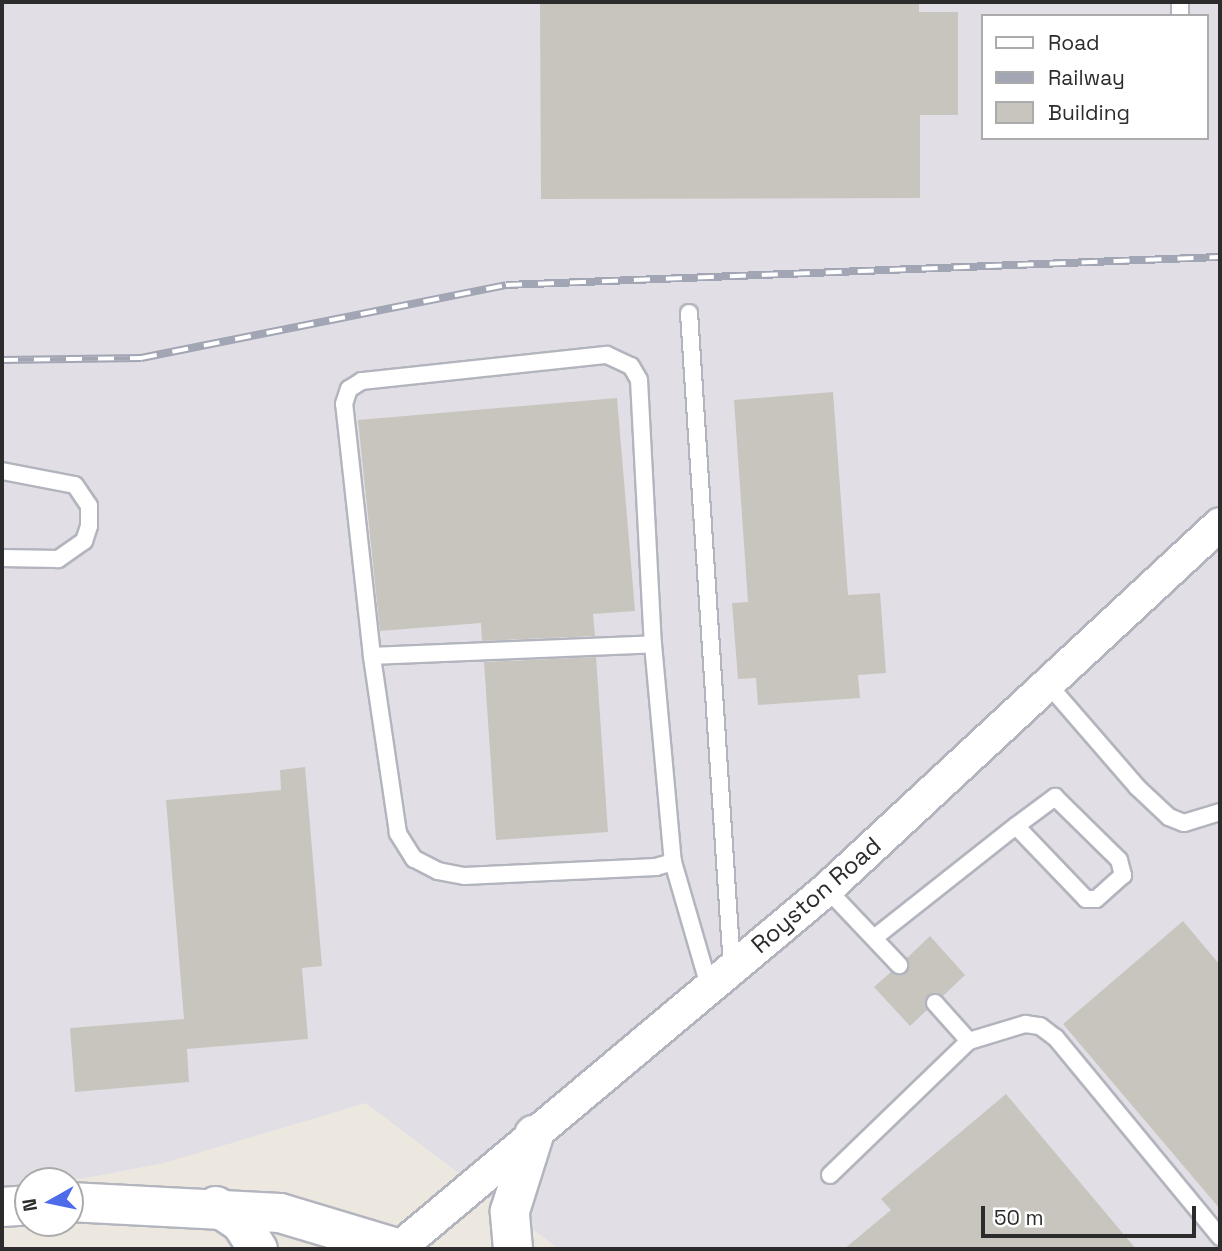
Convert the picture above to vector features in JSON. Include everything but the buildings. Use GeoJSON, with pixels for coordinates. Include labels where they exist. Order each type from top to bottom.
{"type":"FeatureCollection","features":[{"type":"Feature","properties":{"kind":"main road"},"geometry":{"type":"LineString","coordinates":[[513,1249],[510,1211],[534,1135]]}},
{"type":"Feature","properties":{"kind":"main road"},"geometry":{"type":"LineString","coordinates":[[84,1202],[216,1206],[280,1213],[399,1249]]}},
{"type":"Feature","properties":{"kind":"main road"},"geometry":{"type":"LineString","coordinates":[[216,1206],[241,1223],[258,1249]]}},
{"type":"Feature","properties":{"kind":"street","name":"Royston Road"},"geometry":{"type":"LineString","coordinates":[[399,1249],[827,890],[1220,524]]}},
{"type":"Feature","properties":{"kind":"lane"},"geometry":{"type":"LineString","coordinates":[[689,313],[721,979]]}},
{"type":"Feature","properties":{"kind":"lane"},"geometry":{"type":"LineString","coordinates":[[673,862],[656,867],[464,876],[438,871],[414,859],[398,834],[372,656],[344,404],[349,389],[362,382],[607,355],[631,366],[639,380],[653,644],[673,862],[721,979]]}},
{"type":"Feature","properties":{"kind":"lane"},"geometry":{"type":"LineString","coordinates":[[2,471],[75,485],[89,506],[89,526],[84,541],[58,559],[2,558]]}},
{"type":"Feature","properties":{"kind":"lane"},"geometry":{"type":"LineString","coordinates":[[372,656],[653,644]]}},
{"type":"Feature","properties":{"kind":"lane"},"geometry":{"type":"LineString","coordinates":[[1047,683],[1137,787],[1170,817],[1184,823],[1220,811]]}},
{"type":"Feature","properties":{"kind":"lane"},"geometry":{"type":"LineString","coordinates":[[874,938],[1017,826],[1059,798],[1119,860],[1123,875],[1096,900],[1086,899],[1017,826]]}},
{"type":"Feature","properties":{"kind":"lane"},"geometry":{"type":"LineString","coordinates":[[827,890],[899,965]]}},
{"type":"Feature","properties":{"kind":"lane"},"geometry":{"type":"LineString","coordinates":[[935,1003],[969,1041]]}},
{"type":"Feature","properties":{"kind":"lane"},"geometry":{"type":"LineString","coordinates":[[830,1175],[969,1041],[1025,1024],[1040,1026],[1056,1038],[1220,1237]]}},
{"type":"Feature","properties":{"kind":"shaded area"},"geometry":{"type":"Polygon","coordinates":[[[2,2],[1220,2],[1220,1249],[559,1249],[366,1103],[164,1163],[84,1178],[84,1167],[14,1167],[14,1192],[2,1194],[2,2]]]}},
{"type":"Feature","properties":{"kind":"railway"},"geometry":{"type":"LineString","coordinates":[[2,360],[141,358],[506,285],[1220,257]]}}]}
